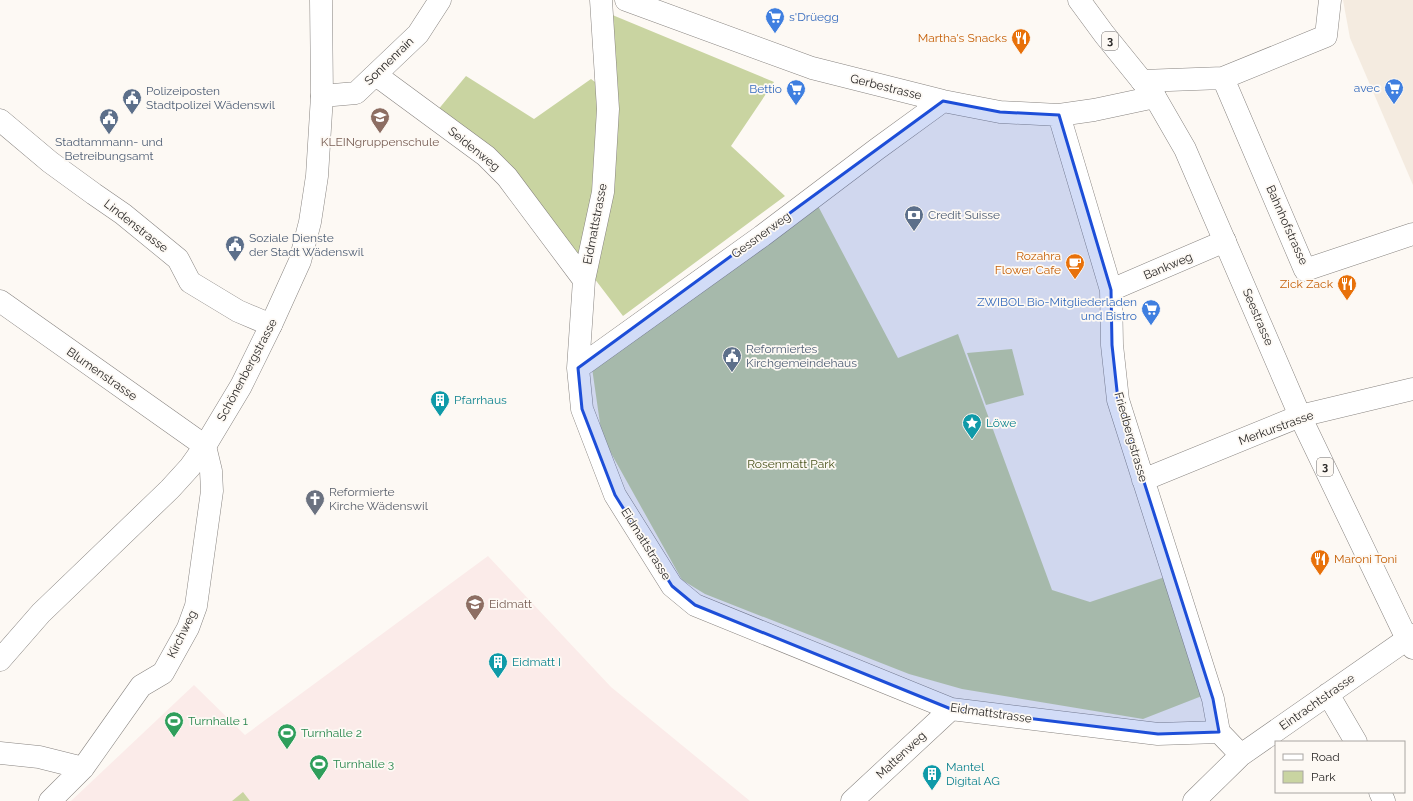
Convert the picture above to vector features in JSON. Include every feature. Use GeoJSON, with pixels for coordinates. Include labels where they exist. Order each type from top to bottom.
{"type":"FeatureCollection","features":[{"type":"Feature","properties":{"kind":"street","name":"Schönenbergstrasse"},"geometry":{"type":"LineString","coordinates":[[0,660],[41,613],[170,489],[190,467],[205,446],[240,386],[271,326],[300,261],[310,222],[317,176],[322,96],[321,0]]}},
{"type":"Feature","properties":{"kind":"street","name":"Sonnenrain"},"geometry":{"type":"LineString","coordinates":[[322,96],[356,93],[418,34],[440,0]]}},
{"type":"Feature","properties":{"kind":"street","name":"Eidmattstrasse"},"geometry":{"type":"LineString","coordinates":[[601,0],[608,109],[602,192],[584,280],[578,368],[582,410],[615,495],[672,586],[695,605],[951,709],[1158,734],[1219,732]]}},
{"type":"Feature","properties":{"kind":"street","name":"Gerbestrasse"},"geometry":{"type":"LineString","coordinates":[[626,0],[812,68],[943,101],[1000,112],[1059,115],[1094,110],[1148,89]]}},
{"type":"Feature","properties":{"kind":"street","name":"Seestrasse"},"geometry":{"type":"LineString","coordinates":[[1079,0],[1148,89],[1185,149],[1300,416],[1411,641]]}},
{"type":"Feature","properties":{"kind":"street"},"geometry":{"type":"LineString","coordinates":[[1148,89],[1223,78],[1326,36],[1330,0]]}},
{"type":"Feature","properties":{"kind":"street","name":"Seidenweg"},"geometry":{"type":"LineString","coordinates":[[376,75],[492,161],[507,176],[584,280]]}},
{"type":"Feature","properties":{"kind":"street","name":"Bahnhofstrasse"},"geometry":{"type":"LineString","coordinates":[[1223,78],[1305,270],[1413,234]]}},
{"type":"Feature","properties":{"kind":"street","name":"Gessnerweg"},"geometry":{"type":"LineString","coordinates":[[578,368],[762,236],[943,101]]}},
{"type":"Feature","properties":{"kind":"street","name":"Friedbergstrasse"},"geometry":{"type":"LineString","coordinates":[[1059,115],[1111,290],[1112,346],[1118,400],[1213,699],[1219,732]]}},
{"type":"Feature","properties":{"kind":"street","name":"Lindenstrasse"},"geometry":{"type":"LineString","coordinates":[[0,120],[50,162],[123,214],[178,259],[190,282],[238,311],[271,326]]}},
{"type":"Feature","properties":{"kind":"street","name":"Bankweg"},"geometry":{"type":"LineString","coordinates":[[1111,290],[1225,242]]}},
{"type":"Feature","properties":{"kind":"street","name":"Blumenstrasse"},"geometry":{"type":"LineString","coordinates":[[3,307],[205,446]]}},
{"type":"Feature","properties":{"kind":"street","name":"Merkurstrasse"},"geometry":{"type":"LineString","coordinates":[[1143,480],[1300,416],[1413,389]]}},
{"type":"Feature","properties":{"kind":"street","name":"Kirchweg"},"geometry":{"type":"LineString","coordinates":[[50,801],[83,768],[141,686],[163,673],[188,628],[196,606],[212,490],[211,472],[205,446]]}},
{"type":"Feature","properties":{"kind":"street","name":"Eintrachtstrasse"},"geometry":{"type":"LineString","coordinates":[[1194,801],[1241,755],[1328,694],[1411,641]]}},
{"type":"Feature","properties":{"kind":"street"},"geometry":{"type":"LineString","coordinates":[[1328,694],[1355,741]]}},
{"type":"Feature","properties":{"kind":"street","name":"Mattenweg"},"geometry":{"type":"LineString","coordinates":[[852,801],[951,709]]}},
{"type":"Feature","properties":{"kind":"street"},"geometry":{"type":"LineString","coordinates":[[1219,732],[1241,755]]}},
{"type":"Feature","properties":{"kind":"street"},"geometry":{"type":"LineString","coordinates":[[0,753],[39,757],[83,768]]}},
{"type":"Feature","properties":{"kind":"highlighted area"},"geometry":{"type":"Polygon","coordinates":[[[943,101],[1000,112],[1059,115],[1111,290],[1112,345],[1118,400],[1213,699],[1219,732],[1158,734],[951,709],[695,605],[672,586],[615,495],[582,409],[578,368],[943,101]]]}},
{"type":"Feature","properties":{"kind":"shaded area"},"geometry":{"type":"Polygon","coordinates":[[[1343,0],[1413,0],[1413,185],[1350,38],[1343,0]]]}},
{"type":"Feature","properties":{"kind":"shaded area","name":"Eidmatt"},"geometry":{"type":"Polygon","coordinates":[[[488,556],[611,687],[750,801],[71,801],[194,685],[245,735],[488,556]]]}},
{"type":"Feature","properties":{"kind":"green space"},"geometry":{"type":"Polygon","coordinates":[[[610,14],[774,82],[731,146],[785,196],[623,316],[501,156],[437,111],[466,76],[534,119],[591,79],[614,96],[610,14]]]}},
{"type":"Feature","properties":{"kind":"green space","name":"Rosenmatt Park"},"geometry":{"type":"Polygon","coordinates":[[[817,204],[898,358],[958,334],[1052,590],[1090,602],[1171,575],[1207,694],[1143,719],[962,689],[909,674],[705,594],[682,580],[602,437],[592,368],[817,204]]]}},
{"type":"Feature","properties":{"kind":"green space"},"geometry":{"type":"Polygon","coordinates":[[[1012,349],[1024,395],[986,405],[967,353],[1012,349]]]}},
{"type":"Feature","properties":{"kind":"green space"},"geometry":{"type":"Polygon","coordinates":[[[243,792],[250,801],[232,801],[243,792]]]}},
{"type":"Feature","properties":{"kind":"place","name":"s'Drüegg"},"geometry":{"type":"Point","coordinates":[775,34]}},
{"type":"Feature","properties":{"kind":"place","name":"Martha's Snacks"},"geometry":{"type":"Point","coordinates":[1021,55]}},
{"type":"Feature","properties":{"kind":"place","name":"avec"},"geometry":{"type":"Point","coordinates":[1394,105]}},
{"type":"Feature","properties":{"kind":"place","name":"Bettio"},"geometry":{"type":"Point","coordinates":[796,106]}},
{"type":"Feature","properties":{"kind":"place","name":"Polizeiposten Stadtpolizei Wädenswil"},"geometry":{"type":"Point","coordinates":[132,115]}},
{"type":"Feature","properties":{"kind":"place","name":"KLEINgruppenschule"},"geometry":{"type":"Point","coordinates":[380,134]}},
{"type":"Feature","properties":{"kind":"place","name":"Stadtammann- und Betreibungsamt"},"geometry":{"type":"Point","coordinates":[109,135]}},
{"type":"Feature","properties":{"kind":"place","name":"Credit Suisse"},"geometry":{"type":"Point","coordinates":[914,232]}},
{"type":"Feature","properties":{"kind":"place","name":"Soziale Dienste der Stadt Wädenswil"},"geometry":{"type":"Point","coordinates":[235,262]}},
{"type":"Feature","properties":{"kind":"place","name":"Rozahra Flower Cafe"},"geometry":{"type":"Point","coordinates":[1075,280]}},
{"type":"Feature","properties":{"kind":"place","name":"Zick Zack"},"geometry":{"type":"Point","coordinates":[1347,301]}},
{"type":"Feature","properties":{"kind":"place","name":"ZWIBOL Bio-Mitgliederladen und Bistro"},"geometry":{"type":"Point","coordinates":[1151,326]}},
{"type":"Feature","properties":{"kind":"place","name":"Reformiertes Kirchgemeindehaus"},"geometry":{"type":"Point","coordinates":[732,373]}},
{"type":"Feature","properties":{"kind":"place","name":"Pfarrhaus"},"geometry":{"type":"Point","coordinates":[440,417]}},
{"type":"Feature","properties":{"kind":"place","name":"Löwe"},"geometry":{"type":"Point","coordinates":[972,440]}},
{"type":"Feature","properties":{"kind":"place","name":"Reformierte Kirche Wädenswil"},"geometry":{"type":"Point","coordinates":[315,516]}},
{"type":"Feature","properties":{"kind":"place","name":"Maroni Toni"},"geometry":{"type":"Point","coordinates":[1320,576]}},
{"type":"Feature","properties":{"kind":"place","name":"Eidmatt"},"geometry":{"type":"Point","coordinates":[475,621]}},
{"type":"Feature","properties":{"kind":"place","name":"Eidmatt I"},"geometry":{"type":"Point","coordinates":[498,679]}},
{"type":"Feature","properties":{"kind":"place","name":"Turnhalle 1"},"geometry":{"type":"Point","coordinates":[174,738]}},
{"type":"Feature","properties":{"kind":"place","name":"Turnhalle 2"},"geometry":{"type":"Point","coordinates":[287,750]}},
{"type":"Feature","properties":{"kind":"place","name":"Turnhalle 3"},"geometry":{"type":"Point","coordinates":[319,781]}},
{"type":"Feature","properties":{"kind":"place","name":"Mantel Digital AG"},"geometry":{"type":"Point","coordinates":[932,791]}}]}
